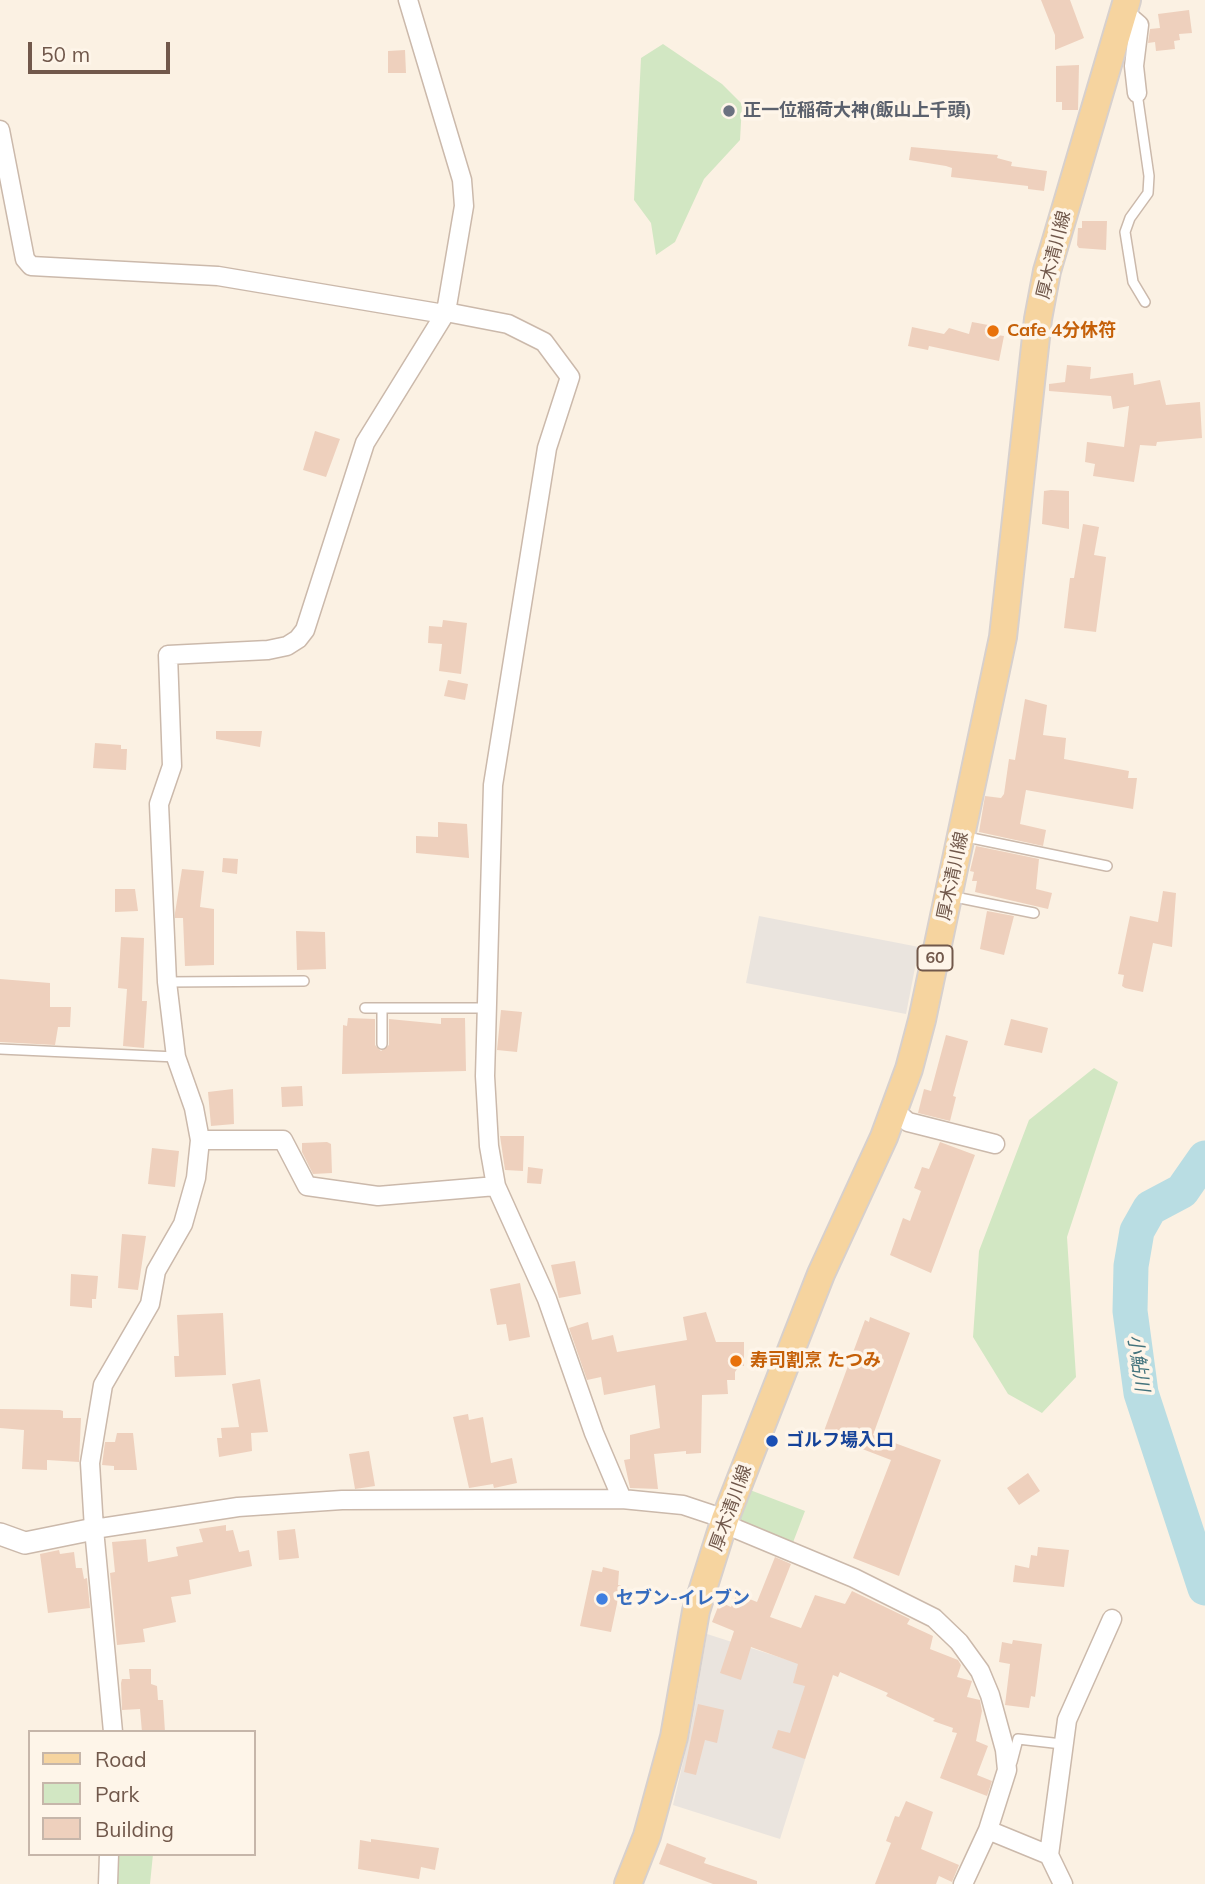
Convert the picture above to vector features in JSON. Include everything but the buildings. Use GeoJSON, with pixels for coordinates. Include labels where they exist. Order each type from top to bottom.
{"type":"FeatureCollection","features":[{"type":"Feature","properties":{"kind":"main road","name":"厚木清川線"},"geometry":{"type":"LineString","coordinates":[[628,1884],[647,1836],[674,1737],[696,1611],[725,1518],[821,1273],[894,1110],[922,1020],[1003,638],[1018,523],[1038,319],[1047,271],[1126,6]]}},
{"type":"Feature","properties":{"kind":"street"},"geometry":{"type":"LineString","coordinates":[[113,1730],[90,1462],[103,1385],[150,1304],[156,1271],[183,1224],[195,1178],[200,1140],[194,1108],[176,1057],[167,982],[159,804],[172,766],[168,655],[268,650],[287,646],[298,639],[305,630],[365,443],[445,313],[464,206],[462,180],[408,0]]}},
{"type":"Feature","properties":{"kind":"street"},"geometry":{"type":"LineString","coordinates":[[1126,6],[1139,25],[1140,87]]}},
{"type":"Feature","properties":{"kind":"street"},"geometry":{"type":"LineString","coordinates":[[0,130],[25,259],[31,266],[218,276],[508,324],[544,342],[570,377],[547,447],[493,785],[485,1076],[489,1146],[496,1186],[547,1299],[594,1433],[622,1499]]}},
{"type":"Feature","properties":{"kind":"street"},"geometry":{"type":"LineString","coordinates":[[894,1110],[908,1122],[995,1143]]}},
{"type":"Feature","properties":{"kind":"street"},"geometry":{"type":"LineString","coordinates":[[200,1140],[282,1140],[307,1186],[379,1196],[496,1186]]}},
{"type":"Feature","properties":{"kind":"street"},"geometry":{"type":"LineString","coordinates":[[2,1538],[25,1543],[94,1529],[288,1502],[622,1499],[683,1505],[725,1518],[734,1528],[854,1578],[934,1618],[960,1642],[980,1671],[999,1724],[1007,1770],[988,1830],[963,1884]]}},
{"type":"Feature","properties":{"kind":"street"},"geometry":{"type":"LineString","coordinates":[[1063,1884],[1049,1856],[1062,1744],[1067,1720],[1112,1619]]}},
{"type":"Feature","properties":{"kind":"street"},"geometry":{"type":"LineString","coordinates":[[988,1830],[1049,1856]]}},
{"type":"Feature","properties":{"kind":"street"},"geometry":{"type":"LineString","coordinates":[[108,1884],[109,1856]]}},
{"type":"Feature","properties":{"kind":"lane"},"geometry":{"type":"LineString","coordinates":[[1140,87],[1149,176],[1148,193],[1129,218],[1125,232],[1133,282],[1145,302]]}},
{"type":"Feature","properties":{"kind":"lane"},"geometry":{"type":"LineString","coordinates":[[961,836],[1107,866]]}},
{"type":"Feature","properties":{"kind":"lane"},"geometry":{"type":"LineString","coordinates":[[949,895],[1034,913]]}},
{"type":"Feature","properties":{"kind":"lane"},"geometry":{"type":"LineString","coordinates":[[167,982],[304,981]]}},
{"type":"Feature","properties":{"kind":"lane"},"geometry":{"type":"LineString","coordinates":[[365,1008],[486,1008]]}},
{"type":"Feature","properties":{"kind":"lane"},"geometry":{"type":"LineString","coordinates":[[382,1008],[382,1044]]}},
{"type":"Feature","properties":{"kind":"lane"},"geometry":{"type":"LineString","coordinates":[[0,1049],[176,1057]]}},
{"type":"Feature","properties":{"kind":"lane"},"geometry":{"type":"LineString","coordinates":[[1007,1770],[1018,1739],[1062,1744]]}},
{"type":"Feature","properties":{"kind":"shaded area"},"geometry":{"type":"Polygon","coordinates":[[[759,916],[919,947],[906,1014],[746,983],[759,916]]]}},
{"type":"Feature","properties":{"kind":"shaded area"},"geometry":{"type":"Polygon","coordinates":[[[707,1634],[832,1674],[780,1839],[673,1805],[691,1728],[707,1634]]]}},
{"type":"Feature","properties":{"kind":"green space"},"geometry":{"type":"Polygon","coordinates":[[[663,44],[722,84],[742,104],[740,140],[704,179],[675,242],[656,255],[651,223],[634,200],[641,58],[663,44]]]}},
{"type":"Feature","properties":{"kind":"green space"},"geometry":{"type":"Polygon","coordinates":[[[1094,1068],[1118,1082],[1067,1237],[1076,1377],[1042,1413],[1008,1394],[973,1337],[979,1251],[1029,1120],[1094,1068]]]}},
{"type":"Feature","properties":{"kind":"green space"},"geometry":{"type":"Polygon","coordinates":[[[750,1490],[805,1511],[792,1545],[744,1527],[739,1518],[750,1490]]]}},
{"type":"Feature","properties":{"kind":"green space"},"geometry":{"type":"Polygon","coordinates":[[[116,1856],[153,1856],[150,1884],[115,1884],[116,1856]]]}},
{"type":"Feature","properties":{"kind":"waterway","name":"小鮎川"},"geometry":{"type":"LineString","coordinates":[[1205,1158],[1182,1191],[1150,1208],[1137,1231],[1131,1266],[1130,1311],[1141,1393],[1205,1588]]}},
{"type":"Feature","properties":{"kind":"place","name":"正一位稲荷大神(飯山上千頭)"},"geometry":{"type":"Point","coordinates":[729,111]}},
{"type":"Feature","properties":{"kind":"place","name":"Cafe 4分休符"},"geometry":{"type":"Point","coordinates":[993,331]}},
{"type":"Feature","properties":{"kind":"place","name":"寿司割烹 たつみ"},"geometry":{"type":"Point","coordinates":[736,1361]}},
{"type":"Feature","properties":{"kind":"place","name":"ゴルフ場入口"},"geometry":{"type":"Point","coordinates":[772,1441]}},
{"type":"Feature","properties":{"kind":"place","name":"セブン-イレブン"},"geometry":{"type":"Point","coordinates":[602,1599]}}]}
